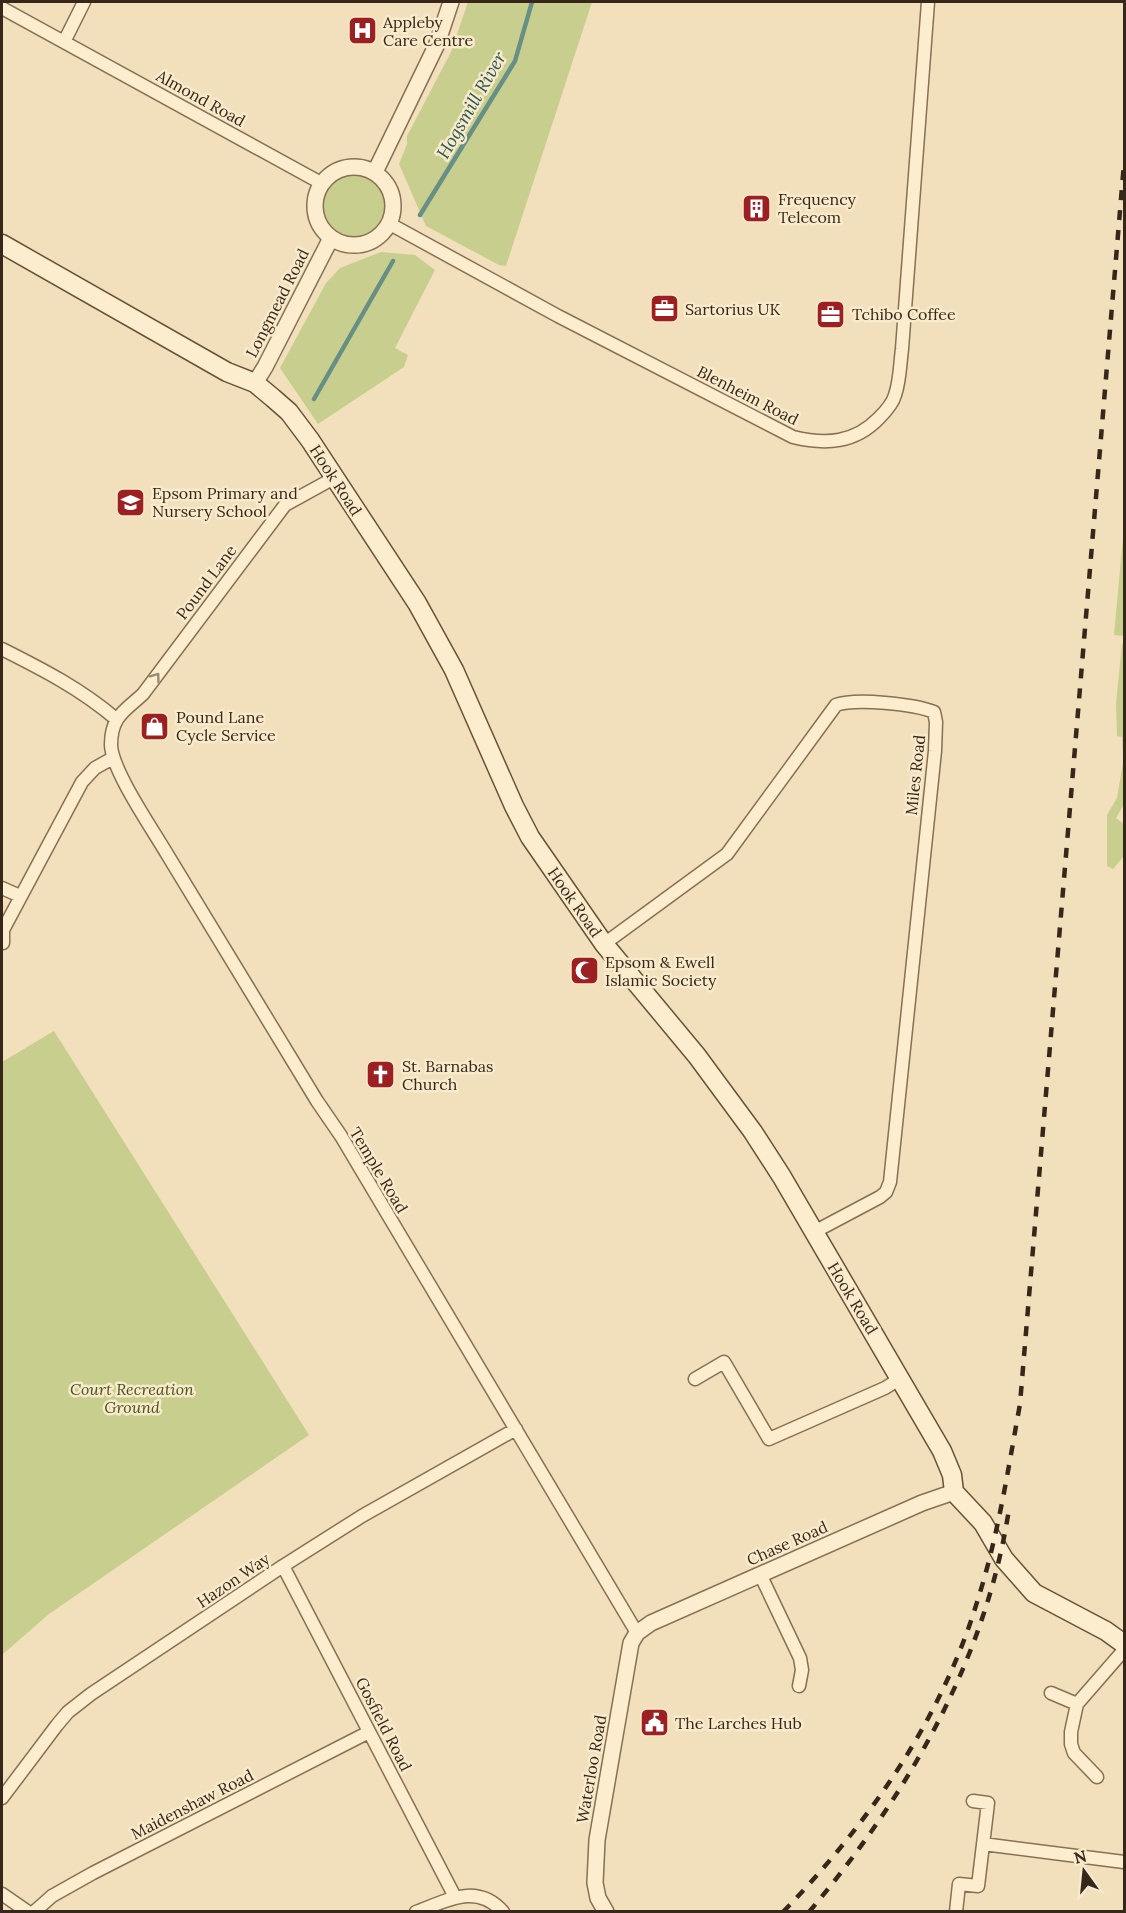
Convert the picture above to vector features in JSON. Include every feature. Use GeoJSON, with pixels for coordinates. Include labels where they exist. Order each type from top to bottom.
{"type":"FeatureCollection","features":[{"type":"Feature","properties":{"kind":"main road","name":"Hook Road"},"geometry":{"type":"LineString","coordinates":[[2,244],[227,372],[255,383],[289,412],[310,440],[417,603],[454,670],[530,837],[604,944],[696,1056],[753,1132],[901,1378],[942,1451],[952,1475],[954,1492],[983,1523],[1004,1559],[1034,1593],[1125,1644]]}},
{"type":"Feature","properties":{"kind":"street"},"geometry":{"type":"LineString","coordinates":[[64,42],[84,2]]}},
{"type":"Feature","properties":{"kind":"street"},"geometry":{"type":"LineString","coordinates":[[375,172],[436,44],[451,2]]}},
{"type":"Feature","properties":{"kind":"street","name":"Blenheim Road"},"geometry":{"type":"LineString","coordinates":[[390,224],[558,316],[793,437],[813,442],[833,442],[853,437],[868,429],[883,414],[895,396],[902,349],[928,2]]}},
{"type":"Feature","properties":{"kind":"street","name":"Almond Road"},"geometry":{"type":"LineString","coordinates":[[2,8],[321,183]]}},
{"type":"Feature","properties":{"kind":"street"},"geometry":{"type":"LineString","coordinates":[[321,183],[331,174],[349,166],[363,167],[375,172],[392,192],[394,205],[390,224]]}},
{"type":"Feature","properties":{"kind":"street","name":"Longmead Road"},"geometry":{"type":"LineString","coordinates":[[321,183],[315,197],[315,211],[321,228],[331,238],[345,244],[369,243],[381,235],[390,224]]}},
{"type":"Feature","properties":{"kind":"street","name":"Longmead Road"},"geometry":{"type":"LineString","coordinates":[[255,383],[331,238]]}},
{"type":"Feature","properties":{"kind":"street","name":"Pound Lane"},"geometry":{"type":"LineString","coordinates":[[116,719],[125,708],[143,694],[285,505],[334,478]]}},
{"type":"Feature","properties":{"kind":"street"},"geometry":{"type":"LineString","coordinates":[[2,648],[94,700],[116,719],[111,745],[113,758],[95,768],[82,782],[3,930],[3,944]]}},
{"type":"Feature","properties":{"kind":"street","name":"Miles Road"},"geometry":{"type":"LineString","coordinates":[[604,944],[727,854],[836,705],[846,701],[918,707],[934,711],[936,722],[934,751],[890,1182],[886,1192],[880,1197],[814,1232]]}},
{"type":"Feature","properties":{"kind":"street","name":"Temple Road"},"geometry":{"type":"LineString","coordinates":[[113,758],[144,817],[340,1136],[637,1633]]}},
{"type":"Feature","properties":{"kind":"street"},"geometry":{"type":"LineString","coordinates":[[2,888],[20,896]]}},
{"type":"Feature","properties":{"kind":"street"},"geometry":{"type":"LineString","coordinates":[[695,1378],[724,1362],[769,1439],[885,1388],[901,1378]]}},
{"type":"Feature","properties":{"kind":"street","name":"Hazon Way"},"geometry":{"type":"LineString","coordinates":[[2,1798],[68,1712],[91,1694],[362,1516],[516,1429]]}},
{"type":"Feature","properties":{"kind":"street","name":"Chase Road"},"geometry":{"type":"LineString","coordinates":[[637,1633],[651,1623],[760,1574],[922,1503],[954,1492]]}},
{"type":"Feature","properties":{"kind":"street","name":"Gosfield Road"},"geometry":{"type":"LineString","coordinates":[[283,1566],[455,1897]]}},
{"type":"Feature","properties":{"kind":"street"},"geometry":{"type":"LineString","coordinates":[[760,1574],[800,1658],[802,1670],[799,1686]]}},
{"type":"Feature","properties":{"kind":"street","name":"Waterloo Road"},"geometry":{"type":"LineString","coordinates":[[606,1911],[598,1898],[595,1883],[597,1840],[631,1643],[637,1633]]}},
{"type":"Feature","properties":{"kind":"street"},"geometry":{"type":"LineString","coordinates":[[1097,1777],[1074,1752],[1071,1744],[1077,1704],[1125,1650]]}},
{"type":"Feature","properties":{"kind":"street"},"geometry":{"type":"LineString","coordinates":[[1051,1693],[1077,1704]]}},
{"type":"Feature","properties":{"kind":"street","name":"Maidenshaw Road"},"geometry":{"type":"LineString","coordinates":[[34,1911],[52,1896],[93,1873],[369,1732]]}},
{"type":"Feature","properties":{"kind":"street"},"geometry":{"type":"LineString","coordinates":[[956,1911],[959,1884],[978,1886],[988,1803],[973,1802]]}},
{"type":"Feature","properties":{"kind":"street"},"geometry":{"type":"LineString","coordinates":[[983,1844],[1125,1862]]}},
{"type":"Feature","properties":{"kind":"street"},"geometry":{"type":"LineString","coordinates":[[2,1894],[28,1911]]}},
{"type":"Feature","properties":{"kind":"street"},"geometry":{"type":"LineString","coordinates":[[416,1911],[455,1897],[469,1895],[494,1902],[503,1911]]}},
{"type":"Feature","properties":{"kind":"green space"},"geometry":{"type":"Polygon","coordinates":[[[468,2],[592,2],[506,266],[499,265],[426,226],[399,164],[407,144],[407,136],[451,52],[468,2]]]}},
{"type":"Feature","properties":{"kind":"green space"},"geometry":{"type":"Polygon","coordinates":[[[354,173],[367,176],[378,183],[385,194],[388,207],[385,220],[378,231],[367,238],[354,241],[341,238],[330,231],[323,220],[320,207],[323,194],[330,183],[341,176],[354,173]]]}},
{"type":"Feature","properties":{"kind":"green space"},"geometry":{"type":"Polygon","coordinates":[[[381,252],[415,255],[435,270],[395,348],[408,355],[404,367],[318,424],[280,368],[326,283],[340,268],[381,252]]]}},
{"type":"Feature","properties":{"kind":"green space"},"geometry":{"type":"Polygon","coordinates":[[[1124,526],[1124,636],[1114,635],[1124,526]]]}},
{"type":"Feature","properties":{"kind":"green space"},"geometry":{"type":"Polygon","coordinates":[[[1124,643],[1124,804],[1116,818],[1124,824],[1124,856],[1113,869],[1107,866],[1107,815],[1117,798],[1123,762],[1122,737],[1117,736],[1116,704],[1122,644],[1124,643]]]}},
{"type":"Feature","properties":{"kind":"green space","name":"Court Recreation Ground"},"geometry":{"type":"Polygon","coordinates":[[[54,1031],[309,1435],[49,1614],[2,1655],[2,1062],[54,1031]]]}},
{"type":"Feature","properties":{"kind":"waterway","name":"Hogsmill River"},"geometry":{"type":"LineString","coordinates":[[420,215],[515,61],[532,2]]}},
{"type":"Feature","properties":{"kind":"waterway","name":"Hogsmill River"},"geometry":{"type":"LineString","coordinates":[[314,399],[393,261]]}},
{"type":"Feature","properties":{"kind":"railway"},"geometry":{"type":"LineString","coordinates":[[783,1912],[845,1842],[899,1767],[923,1727],[963,1643],[985,1575],[1002,1503],[1020,1404],[1124,163]]}},
{"type":"Feature","properties":{"kind":"railway"},"geometry":{"type":"LineString","coordinates":[[809,1912],[845,1868],[878,1821],[937,1724],[982,1619],[998,1565],[1009,1509]]}},
{"type":"Feature","properties":{"kind":"place","name":"Appleby Care Centre"},"geometry":{"type":"Point","coordinates":[362,31]}},
{"type":"Feature","properties":{"kind":"place","name":"Frequency Telecom"},"geometry":{"type":"Point","coordinates":[757,208]}},
{"type":"Feature","properties":{"kind":"place","name":"Sartorius UK"},"geometry":{"type":"Point","coordinates":[664,309]}},
{"type":"Feature","properties":{"kind":"place","name":"Tchibo Coffee"},"geometry":{"type":"Point","coordinates":[831,314]}},
{"type":"Feature","properties":{"kind":"place","name":"Epsom Primary and Nursery School"},"geometry":{"type":"Point","coordinates":[131,502]}},
{"type":"Feature","properties":{"kind":"place","name":"Pound Lane Cycle Service"},"geometry":{"type":"Point","coordinates":[155,726]}},
{"type":"Feature","properties":{"kind":"place","name":"Epsom & Ewell Islamic Society"},"geometry":{"type":"Point","coordinates":[584,971]}},
{"type":"Feature","properties":{"kind":"place","name":"St. Barnabas Church"},"geometry":{"type":"Point","coordinates":[381,1075]}},
{"type":"Feature","properties":{"kind":"place","name":"The Larches Hub"},"geometry":{"type":"Point","coordinates":[654,1723]}}]}
